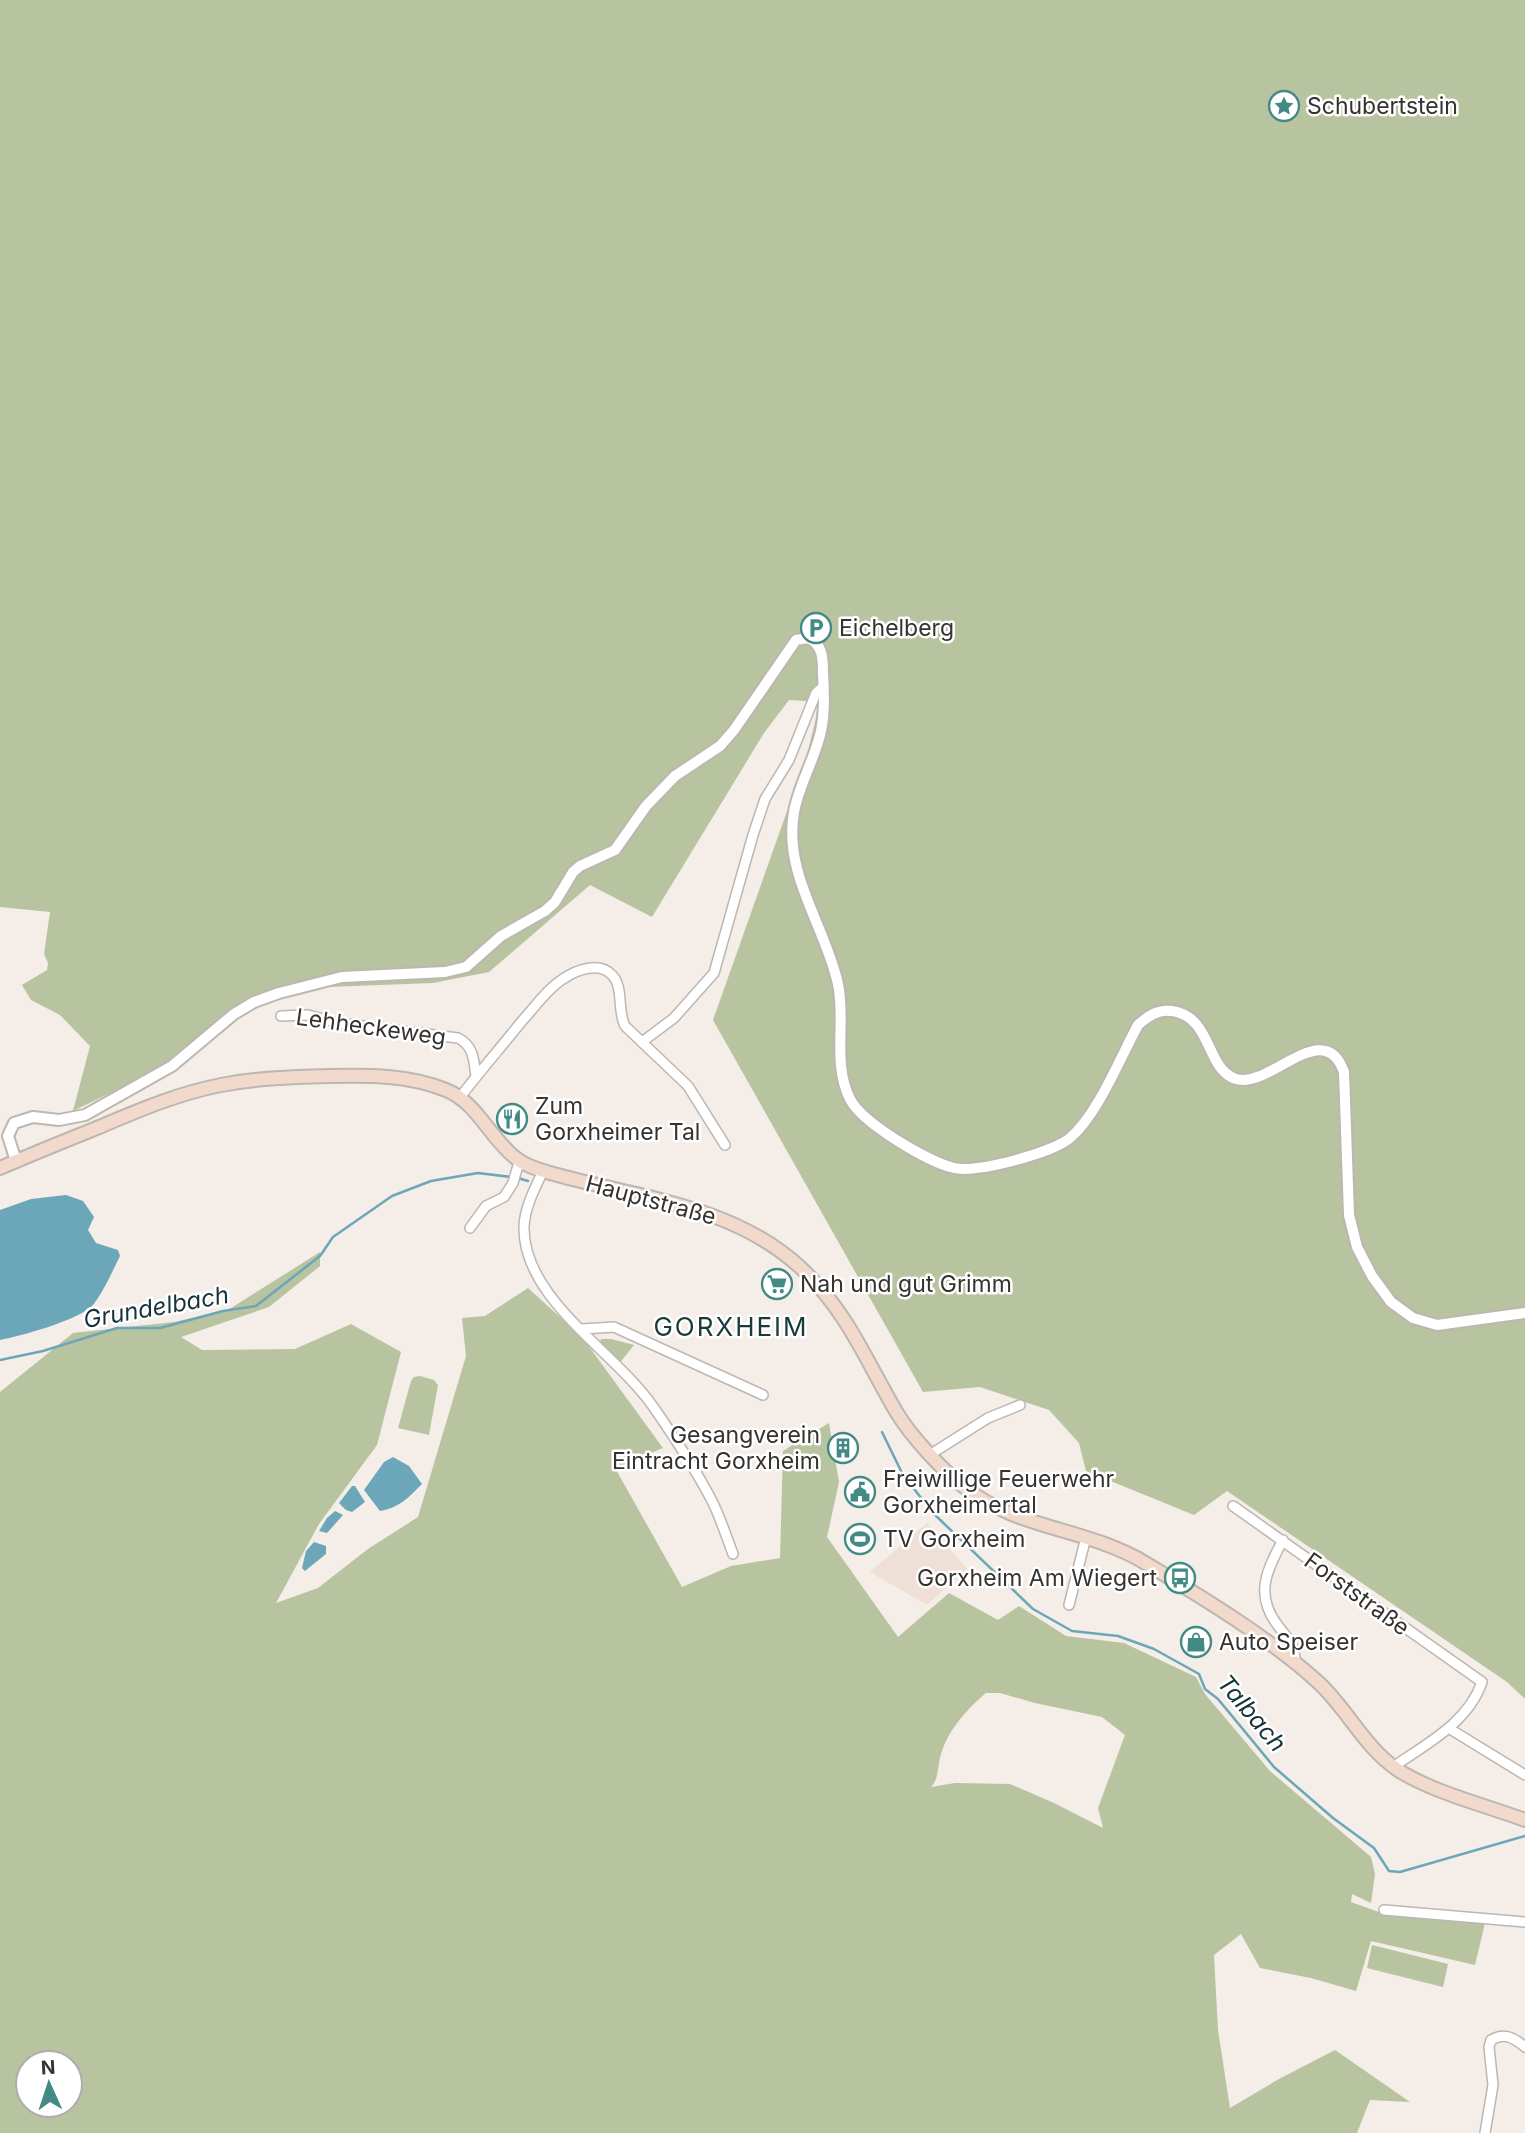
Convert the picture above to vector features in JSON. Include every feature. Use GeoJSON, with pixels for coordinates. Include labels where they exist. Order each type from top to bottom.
{"type":"FeatureCollection","features":[{"type":"Feature","properties":{"kind":"main road"},"geometry":{"type":"LineString","coordinates":[[0,1168],[153,1103],[209,1087],[253,1080],[362,1075],[394,1077],[430,1084],[461,1096]]}},
{"type":"Feature","properties":{"kind":"main road","name":"Hauptstraße"},"geometry":{"type":"LineString","coordinates":[[461,1096],[499,1143],[516,1172],[543,1171],[673,1202],[730,1223],[773,1247],[801,1269],[836,1307],[859,1341],[899,1417],[962,1486],[988,1504],[1023,1520],[1086,1537],[1143,1561],[1295,1661],[1330,1694],[1366,1741],[1393,1767],[1423,1783],[1525,1820]]}},
{"type":"Feature","properties":{"kind":"street"},"geometry":{"type":"LineString","coordinates":[[16,1161],[8,1136],[14,1123],[33,1117],[69,1119],[97,1109],[172,1066],[223,1022],[254,1002],[313,983],[342,977],[445,972],[466,967],[501,936],[545,911],[555,902],[573,872],[580,866],[615,850],[639,815],[675,776],[720,746],[796,640],[808,638],[818,645],[823,661],[821,733],[794,810],[793,849],[800,881],[838,986],[839,1041],[844,1083],[860,1114],[884,1132],[937,1162],[953,1168],[973,1168],[1057,1147],[1070,1137],[1086,1122],[1139,1025],[1158,1012],[1165,1010],[1184,1013],[1194,1021],[1222,1069],[1240,1080],[1258,1077],[1309,1051],[1322,1051],[1340,1060],[1344,1072],[1347,1200],[1357,1247],[1391,1302],[1413,1318],[1437,1325],[1525,1313]]}},
{"type":"Feature","properties":{"kind":"street"},"geometry":{"type":"LineString","coordinates":[[642,1042],[674,1018],[714,973],[752,835],[765,799],[789,760],[816,693],[824,686]]}},
{"type":"Feature","properties":{"kind":"street"},"geometry":{"type":"LineString","coordinates":[[461,1096],[560,980],[586,968],[604,970],[615,978],[623,1022],[688,1086],[725,1145]]}},
{"type":"Feature","properties":{"kind":"street","name":"Lehheckeweg"},"geometry":{"type":"LineString","coordinates":[[281,1016],[308,1015],[338,1023],[458,1038],[470,1049],[476,1077]]}},
{"type":"Feature","properties":{"kind":"street"},"geometry":{"type":"LineString","coordinates":[[543,1171],[524,1225],[531,1263],[549,1294],[650,1402],[712,1501],[733,1554]]}},
{"type":"Feature","properties":{"kind":"street"},"geometry":{"type":"LineString","coordinates":[[470,1228],[486,1206],[504,1197],[516,1172]]}},
{"type":"Feature","properties":{"kind":"street"},"geometry":{"type":"LineString","coordinates":[[582,1329],[614,1327],[763,1395]]}},
{"type":"Feature","properties":{"kind":"street"},"geometry":{"type":"LineString","coordinates":[[931,1454],[988,1418],[1020,1405]]}},
{"type":"Feature","properties":{"kind":"street","name":"Forststraße"},"geometry":{"type":"LineString","coordinates":[[1233,1506],[1482,1682],[1450,1728]]}},
{"type":"Feature","properties":{"kind":"street"},"geometry":{"type":"LineString","coordinates":[[1069,1605],[1086,1537]]}},
{"type":"Feature","properties":{"kind":"street"},"geometry":{"type":"LineString","coordinates":[[1283,1540],[1267,1570],[1264,1586],[1271,1616],[1293,1645],[1295,1661]]}},
{"type":"Feature","properties":{"kind":"street"},"geometry":{"type":"LineString","coordinates":[[1393,1767],[1450,1728],[1525,1775]]}},
{"type":"Feature","properties":{"kind":"street"},"geometry":{"type":"LineString","coordinates":[[1384,1910],[1525,1922]]}},
{"type":"Feature","properties":{"kind":"street"},"geometry":{"type":"LineString","coordinates":[[1485,2133],[1493,2085],[1489,2047],[1491,2040],[1499,2036],[1509,2036],[1525,2047]]}},
{"type":"Feature","properties":{"kind":"shaded area"},"geometry":{"type":"Polygon","coordinates":[[[927,1523],[967,1569],[927,1605],[870,1572],[927,1523]]]}},
{"type":"Feature","properties":{"kind":"green space"},"geometry":{"type":"Polygon","coordinates":[[[0,0],[1525,0],[1525,1699],[1507,1682],[1227,1491],[1194,1515],[1086,1471],[1079,1443],[1049,1410],[980,1387],[923,1392],[713,1020],[807,755],[820,702],[789,700],[764,733],[652,917],[590,885],[489,972],[433,983],[328,987],[253,1008],[214,1038],[166,1066],[73,1111],[90,1046],[60,1015],[31,1000],[22,985],[47,970],[48,963],[44,954],[50,912],[0,907],[0,0]]]}},
{"type":"Feature","properties":{"kind":"green space"},"geometry":{"type":"Polygon","coordinates":[[[320,1252],[320,1266],[269,1307],[181,1337],[202,1350],[295,1349],[351,1324],[401,1352],[377,1445],[319,1524],[276,1603],[318,1588],[368,1549],[418,1517],[466,1356],[462,1318],[485,1316],[528,1288],[582,1337],[663,1448],[615,1468],[682,1587],[731,1566],[780,1558],[783,1451],[829,1423],[839,1482],[827,1537],[898,1637],[949,1593],[998,1620],[1019,1606],[1066,1636],[1124,1643],[1196,1677],[1205,1694],[1270,1771],[1371,1857],[1375,1874],[1371,1903],[1352,1894],[1351,1902],[1387,1915],[1485,1923],[1475,1965],[1371,1941],[1356,1991],[1311,1978],[1260,1968],[1241,1934],[1214,1955],[1218,2030],[1230,2108],[1335,2050],[1410,2102],[1370,2100],[1357,2133],[0,2133],[0,1392],[73,1333],[174,1322],[228,1310],[320,1252]],[[986,1693],[966,1712],[949,1735],[940,1756],[936,1779],[931,1787],[955,1783],[1010,1784],[1103,1828],[1098,1808],[1125,1735],[1102,1717],[1000,1693],[986,1693]]]}},
{"type":"Feature","properties":{"kind":"green space"},"geometry":{"type":"Polygon","coordinates":[[[601,1339],[634,1345],[618,1365],[600,1343],[601,1339]]]}},
{"type":"Feature","properties":{"kind":"green space"},"geometry":{"type":"Polygon","coordinates":[[[420,1376],[434,1380],[438,1385],[429,1435],[398,1428],[411,1381],[420,1376]]]}},
{"type":"Feature","properties":{"kind":"green space"},"geometry":{"type":"Polygon","coordinates":[[[1372,1945],[1448,1964],[1443,1987],[1367,1968],[1372,1945]]]}},
{"type":"Feature","properties":{"kind":"water"},"geometry":{"type":"Polygon","coordinates":[[[66,1195],[83,1201],[94,1217],[88,1230],[96,1243],[118,1250],[120,1256],[101,1294],[86,1311],[49,1327],[0,1340],[0,1210],[31,1199],[66,1195]]]}},
{"type":"Feature","properties":{"kind":"water"},"geometry":{"type":"Polygon","coordinates":[[[393,1457],[409,1466],[422,1484],[398,1505],[380,1511],[364,1490],[384,1462],[393,1457]]]}},
{"type":"Feature","properties":{"kind":"water"},"geometry":{"type":"Polygon","coordinates":[[[352,1486],[355,1486],[365,1502],[352,1512],[339,1503],[352,1486]]]}},
{"type":"Feature","properties":{"kind":"water"},"geometry":{"type":"Polygon","coordinates":[[[335,1511],[343,1515],[327,1533],[319,1531],[327,1518],[335,1511]]]}},
{"type":"Feature","properties":{"kind":"water"},"geometry":{"type":"Polygon","coordinates":[[[314,1542],[326,1546],[326,1554],[305,1571],[302,1568],[306,1551],[314,1542]]]}},
{"type":"Feature","properties":{"kind":"waterway","name":"Grundelbach"},"geometry":{"type":"LineString","coordinates":[[0,1360],[43,1351],[117,1328],[160,1328],[223,1311],[256,1306],[320,1256],[333,1237],[392,1196],[431,1181],[478,1173],[511,1177]]}},
{"type":"Feature","properties":{"kind":"waterway","name":"Grundelbach"},"geometry":{"type":"LineString","coordinates":[[518,1178],[528,1181]]}},
{"type":"Feature","properties":{"kind":"waterway","name":"Talbach"},"geometry":{"type":"LineString","coordinates":[[882,1432],[903,1475],[933,1513],[1033,1609],[1072,1631],[1118,1636],[1154,1649],[1199,1674],[1205,1689],[1218,1699],[1274,1767],[1333,1818],[1374,1848],[1389,1871],[1400,1872],[1525,1836]]}},
{"type":"Feature","properties":{"kind":"place","name":"Schubertstein"},"geometry":{"type":"Point","coordinates":[1284,106]}},
{"type":"Feature","properties":{"kind":"place","name":"Eichelberg"},"geometry":{"type":"Point","coordinates":[816,628]}},
{"type":"Feature","properties":{"kind":"place","name":"Zum Gorxheimer Tal"},"geometry":{"type":"Point","coordinates":[512,1119]}},
{"type":"Feature","properties":{"kind":"place","name":"Nah und gut Grimm"},"geometry":{"type":"Point","coordinates":[777,1284]}},
{"type":"Feature","properties":{"kind":"place","name":"Gesangverein Eintracht Gorxheim"},"geometry":{"type":"Point","coordinates":[843,1448]}},
{"type":"Feature","properties":{"kind":"place","name":"Freiwillige Feuerwehr Gorxheimertal"},"geometry":{"type":"Point","coordinates":[860,1492]}},
{"type":"Feature","properties":{"kind":"place","name":"TV Gorxheim"},"geometry":{"type":"Point","coordinates":[860,1539]}},
{"type":"Feature","properties":{"kind":"place","name":"Gorxheim Am Wiegert"},"geometry":{"type":"Point","coordinates":[1180,1578]}},
{"type":"Feature","properties":{"kind":"place","name":"Auto Speiser"},"geometry":{"type":"Point","coordinates":[1196,1642]}},
{"type":"Feature","properties":{"kind":"district","name":"GORXHEIM"},"geometry":{"type":"Point","coordinates":[731,1326]}}]}
